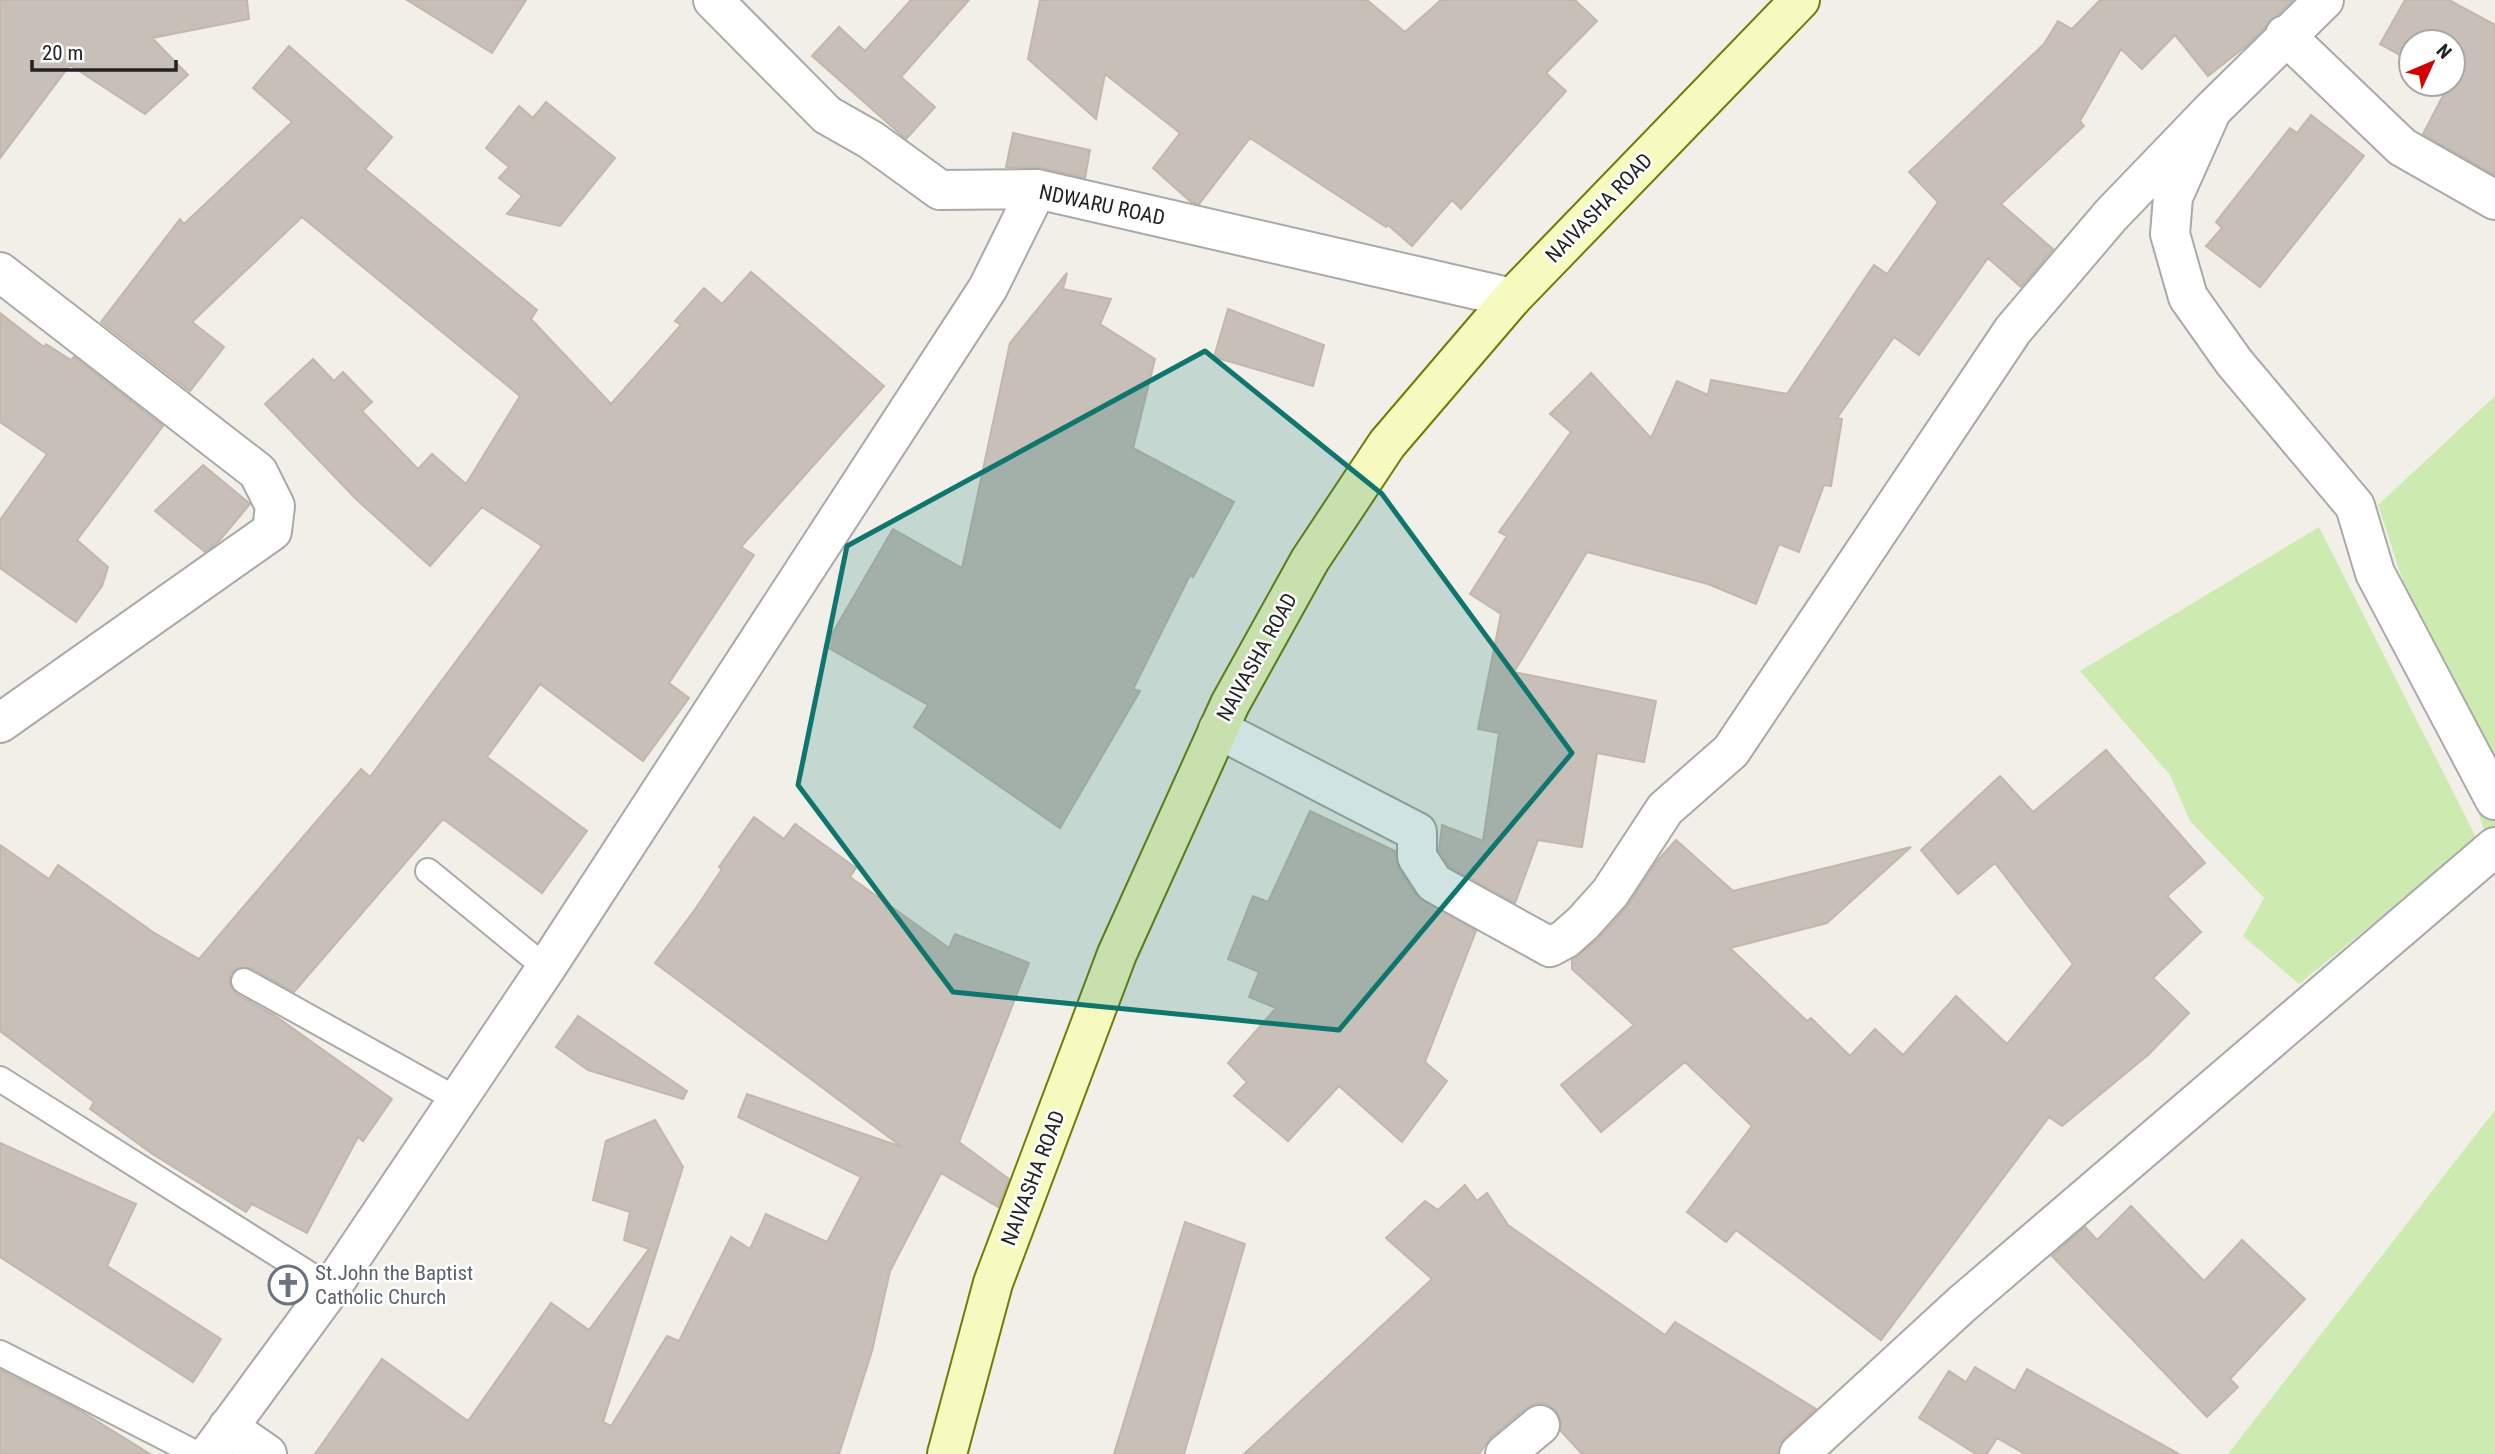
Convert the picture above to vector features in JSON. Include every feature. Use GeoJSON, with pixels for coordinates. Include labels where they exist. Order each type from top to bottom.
{"type":"FeatureCollection","features":[{"type":"Feature","properties":{"kind":"main road","name":"NAIVASHA ROAD"},"geometry":{"type":"LineString","coordinates":[[947,1454],[993,1283],[1117,954],[1218,729],[1310,560],[1387,444],[1512,298],[1800,0]]}},
{"type":"Feature","properties":{"kind":"street","name":"NDWARU ROAD"},"geometry":{"type":"LineString","coordinates":[[713,0],[827,115],[871,141],[940,190],[1037,189],[1512,298]]}},
{"type":"Feature","properties":{"kind":"street"},"geometry":{"type":"LineString","coordinates":[[1218,729],[1417,832],[1417,858],[1434,883],[1550,947],[1565,939],[1610,893],[1665,808],[1731,751],[2013,330],[2110,215],[2285,35],[2324,0]]}},
{"type":"Feature","properties":{"kind":"street"},"geometry":{"type":"LineString","coordinates":[[2285,35],[2402,147],[2495,201]]}},
{"type":"Feature","properties":{"kind":"street"},"geometry":{"type":"LineString","coordinates":[[2212,110],[2173,197],[2170,234],[2188,297],[2234,362],[2355,506],[2375,573],[2495,800]]}},
{"type":"Feature","properties":{"kind":"street"},"geometry":{"type":"LineString","coordinates":[[267,1454],[218,1441],[331,1288],[545,968],[988,288],[1037,189]]}},
{"type":"Feature","properties":{"kind":"street"},"geometry":{"type":"LineString","coordinates":[[0,272],[258,472],[275,506],[272,531],[0,723]]}},
{"type":"Feature","properties":{"kind":"street"},"geometry":{"type":"LineString","coordinates":[[1800,1454],[1962,1304],[2495,847]]}},
{"type":"Feature","properties":{"kind":"street"},"geometry":{"type":"LineString","coordinates":[[1505,1454],[1540,1426]]}},
{"type":"Feature","properties":{"kind":"lane"},"geometry":{"type":"LineString","coordinates":[[428,871],[545,968]]}},
{"type":"Feature","properties":{"kind":"lane"},"geometry":{"type":"LineString","coordinates":[[243,981],[456,1099]]}},
{"type":"Feature","properties":{"kind":"lane"},"geometry":{"type":"LineString","coordinates":[[0,1079],[331,1288]]}},
{"type":"Feature","properties":{"kind":"lane"},"geometry":{"type":"LineString","coordinates":[[0,1353],[197,1454]]}},
{"type":"Feature","properties":{"kind":"highlighted area"},"geometry":{"type":"Polygon","coordinates":[[[1205,351],[1382,494],[1572,753],[1339,1030],[953,992],[798,785],[847,546],[1205,351]]]}},
{"type":"Feature","properties":{"kind":"green space"},"geometry":{"type":"Polygon","coordinates":[[[2495,396],[2495,864],[2378,505],[2495,396]]]}},
{"type":"Feature","properties":{"kind":"green space"},"geometry":{"type":"Polygon","coordinates":[[[2319,527],[2477,839],[2299,984],[2243,936],[2264,898],[2190,821],[2170,775],[2080,671],[2319,527]]]}},
{"type":"Feature","properties":{"kind":"green space"},"geometry":{"type":"Polygon","coordinates":[[[2495,1110],[2495,1454],[2228,1454],[2495,1110]]]}},
{"type":"Feature","properties":{"kind":"building"},"geometry":{"type":"Polygon","coordinates":[[[0,0],[247,0],[249,19],[152,38],[188,75],[145,114],[70,65],[0,158],[0,0]]]}},
{"type":"Feature","properties":{"kind":"building"},"geometry":{"type":"Polygon","coordinates":[[[407,0],[526,0],[492,53],[407,0]]]}},
{"type":"Feature","properties":{"kind":"building"},"geometry":{"type":"Polygon","coordinates":[[[911,0],[969,0],[901,77],[935,107],[906,139],[812,56],[839,27],[865,51],[911,0]]]}},
{"type":"Feature","properties":{"kind":"building"},"geometry":{"type":"Polygon","coordinates":[[[1040,0],[1367,0],[1405,32],[1441,0],[1575,0],[1597,21],[1546,73],[1566,91],[1461,209],[1452,200],[1412,246],[1388,225],[1386,227],[1250,138],[1199,204],[1191,202],[1153,168],[1180,133],[1105,74],[1096,119],[1028,59],[1040,0]]]}},
{"type":"Feature","properties":{"kind":"building"},"geometry":{"type":"Polygon","coordinates":[[[2100,0],[2293,0],[2246,46],[2208,76],[2175,35],[2142,69],[2121,49],[2080,121],[2084,126],[2001,204],[2053,249],[2021,287],[1988,258],[1919,355],[1894,337],[1837,418],[1842,419],[1831,486],[1824,485],[1799,552],[1779,544],[1756,604],[1708,584],[1587,552],[1514,672],[1656,701],[1644,762],[1597,753],[1582,847],[1538,840],[1515,903],[1449,866],[1439,850],[1442,825],[1483,841],[1499,733],[1478,729],[1501,614],[1470,594],[1507,536],[1499,532],[1571,432],[1550,414],[1591,373],[1651,438],[1677,381],[1708,395],[1711,380],[1787,394],[1874,265],[1887,274],[1938,202],[1909,172],[2044,44],[2058,21],[2072,29],[2100,0]]]}},
{"type":"Feature","properties":{"kind":"building"},"geometry":{"type":"Polygon","coordinates":[[[2405,0],[2449,0],[2495,25],[2495,175],[2423,134],[2442,98],[2467,98],[2467,28],[2397,28],[2397,53],[2380,44],[2405,0]]]}},
{"type":"Feature","properties":{"kind":"building"},"geometry":{"type":"Polygon","coordinates":[[[289,46],[392,137],[365,169],[537,310],[531,319],[611,404],[681,325],[675,321],[704,288],[722,304],[751,272],[884,386],[741,547],[754,555],[669,683],[689,698],[643,761],[540,684],[487,757],[587,831],[542,893],[443,819],[294,992],[251,968],[237,968],[231,973],[229,982],[236,994],[274,1015],[392,1099],[363,1141],[358,1137],[307,1233],[252,1204],[246,1212],[154,1155],[90,1109],[94,1102],[0,1031],[0,845],[49,879],[58,865],[153,932],[199,959],[361,769],[370,777],[542,546],[482,507],[430,566],[357,500],[265,404],[313,359],[334,381],[343,372],[372,402],[362,411],[418,469],[432,454],[466,484],[520,396],[302,217],[192,322],[224,347],[190,391],[101,322],[180,219],[184,224],[292,122],[253,88],[289,46]]]}},
{"type":"Feature","properties":{"kind":"building"},"geometry":{"type":"Polygon","coordinates":[[[546,102],[615,158],[560,226],[507,214],[522,196],[499,178],[509,167],[486,148],[519,106],[533,118],[546,102]]]}},
{"type":"Feature","properties":{"kind":"building"},"geometry":{"type":"Polygon","coordinates":[[[2311,115],[2364,156],[2260,287],[2206,246],[2222,228],[2216,222],[2290,128],[2297,133],[2311,115]]]}},
{"type":"Feature","properties":{"kind":"building"},"geometry":{"type":"Polygon","coordinates":[[[1013,133],[1090,150],[1085,178],[1042,168],[1006,167],[1013,133]]]}},
{"type":"Feature","properties":{"kind":"building"},"geometry":{"type":"Polygon","coordinates":[[[1067,273],[1063,289],[1111,299],[1100,324],[1155,359],[1133,448],[1234,502],[1193,577],[1190,575],[1133,689],[1140,691],[1060,828],[914,727],[928,705],[825,646],[893,529],[962,568],[1010,343],[1067,273]]]}},
{"type":"Feature","properties":{"kind":"building"},"geometry":{"type":"Polygon","coordinates":[[[1228,309],[1324,345],[1313,386],[1214,357],[1228,309]]]}},
{"type":"Feature","properties":{"kind":"building"},"geometry":{"type":"Polygon","coordinates":[[[0,313],[44,347],[46,344],[71,360],[74,357],[163,426],[77,540],[108,567],[102,586],[76,622],[0,568],[0,520],[47,454],[0,422],[0,313]]]}},
{"type":"Feature","properties":{"kind":"building"},"geometry":{"type":"Polygon","coordinates":[[[203,465],[250,504],[219,541],[205,552],[155,511],[203,465]]]}},
{"type":"Feature","properties":{"kind":"building"},"geometry":{"type":"Polygon","coordinates":[[[2106,750],[2205,863],[2167,896],[2201,932],[2153,978],[2189,1013],[2148,1055],[2062,1126],[2049,1117],[1881,1340],[1736,1230],[1726,1242],[1687,1212],[1752,1126],[1685,1062],[1601,1132],[1561,1085],[1634,1025],[1572,969],[1572,960],[1598,939],[1626,908],[1657,861],[1676,840],[1733,891],[1911,847],[1827,923],[1730,948],[1807,1021],[1811,1018],[1850,1056],[1875,1029],[1903,1055],[1956,996],[2007,1044],[2073,964],[1995,863],[1958,894],[1921,850],[2000,776],[2033,812],[2106,750]]]}},
{"type":"Feature","properties":{"kind":"building"},"geometry":{"type":"Polygon","coordinates":[[[1310,811],[1395,851],[1399,869],[1416,895],[1476,931],[1425,1062],[1447,1081],[1402,1142],[1339,1086],[1288,1141],[1234,1096],[1247,1082],[1228,1063],[1276,1008],[1249,997],[1259,972],[1228,959],[1253,896],[1268,902],[1310,811]]]}},
{"type":"Feature","properties":{"kind":"building"},"geometry":{"type":"Polygon","coordinates":[[[754,817],[784,839],[795,824],[856,868],[850,877],[949,948],[955,934],[1029,963],[959,1142],[1009,1179],[998,1207],[941,1173],[890,1271],[872,1351],[839,1454],[315,1454],[382,1359],[468,1421],[551,1303],[589,1330],[649,1249],[624,1240],[630,1212],[593,1200],[606,1141],[655,1120],[683,1167],[603,1422],[611,1426],[667,1336],[679,1341],[731,1237],[750,1249],[766,1214],[827,1242],[861,1177],[738,1117],[747,1094],[902,1147],[655,963],[696,908],[722,869],[719,867],[754,817]]]}},
{"type":"Feature","properties":{"kind":"building"},"geometry":{"type":"Polygon","coordinates":[[[578,1016],[687,1091],[683,1099],[588,1070],[556,1047],[578,1016]]]}},
{"type":"Feature","properties":{"kind":"building"},"geometry":{"type":"Polygon","coordinates":[[[0,1143],[136,1204],[107,1266],[221,1339],[193,1382],[0,1257],[0,1143]]]}},
{"type":"Feature","properties":{"kind":"building"},"geometry":{"type":"Polygon","coordinates":[[[1465,1185],[1477,1201],[1487,1193],[1508,1225],[1665,1335],[1675,1322],[1816,1409],[1784,1438],[1778,1454],[1582,1454],[1561,1431],[1561,1421],[1556,1411],[1547,1404],[1537,1403],[1526,1408],[1491,1437],[1479,1454],[1244,1454],[1432,1279],[1386,1238],[1425,1201],[1438,1210],[1465,1185]]]}},
{"type":"Feature","properties":{"kind":"building"},"geometry":{"type":"Polygon","coordinates":[[[2131,1206],[2204,1281],[2242,1240],[2305,1299],[2230,1379],[2238,1387],[2207,1417],[2052,1256],[2085,1227],[2097,1240],[2131,1206]]]}},
{"type":"Feature","properties":{"kind":"building"},"geometry":{"type":"Polygon","coordinates":[[[1185,1222],[1245,1244],[1184,1454],[1114,1454],[1185,1222]]]}},
{"type":"Feature","properties":{"kind":"building"},"geometry":{"type":"Polygon","coordinates":[[[1975,1367],[2015,1391],[2027,1369],[2179,1454],[2025,1454],[1997,1438],[1987,1454],[1976,1454],[1919,1418],[1949,1371],[1966,1382],[1975,1367]]]}},
{"type":"Feature","properties":{"kind":"building"},"geometry":{"type":"Polygon","coordinates":[[[0,1370],[81,1411],[150,1454],[0,1454],[0,1370]]]}},
{"type":"Feature","properties":{"kind":"place","name":"St.John the Baptist Catholic Church"},"geometry":{"type":"Point","coordinates":[288,1285]}}]}
